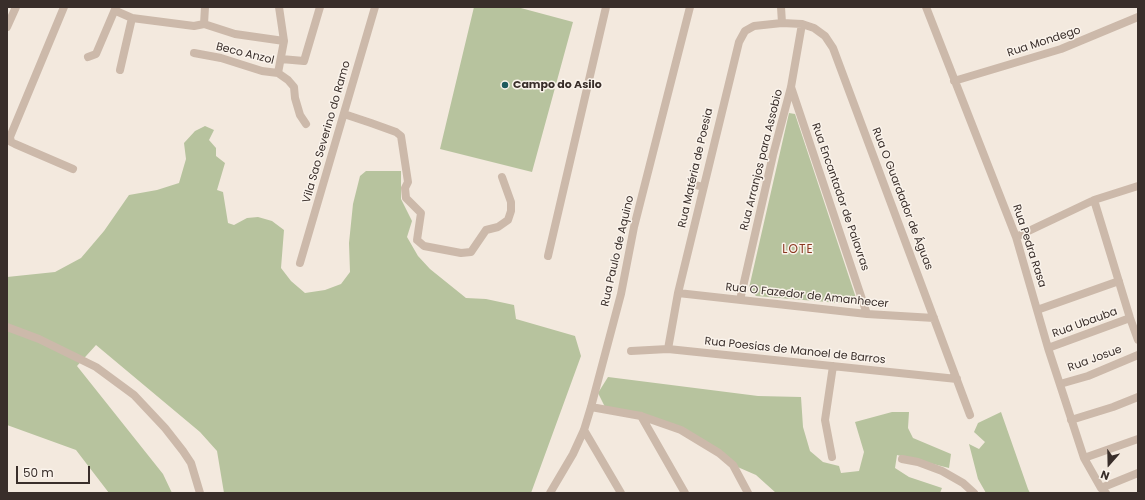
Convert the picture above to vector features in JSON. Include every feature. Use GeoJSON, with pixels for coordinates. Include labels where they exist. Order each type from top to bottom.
{"type":"FeatureCollection","features":[{"type":"Feature","properties":{"kind":"street"},"geometry":{"type":"LineString","coordinates":[[7,28],[16,7]]}},
{"type":"Feature","properties":{"kind":"street"},"geometry":{"type":"LineString","coordinates":[[64,7],[10,137],[11,142],[73,169]]}},
{"type":"Feature","properties":{"kind":"street"},"geometry":{"type":"LineString","coordinates":[[204,24],[205,7]]}},
{"type":"Feature","properties":{"kind":"street"},"geometry":{"type":"LineString","coordinates":[[278,73],[284,40],[279,7]]}},
{"type":"Feature","properties":{"kind":"street"},"geometry":{"type":"LineString","coordinates":[[281,58],[304,61],[320,7]]}},
{"type":"Feature","properties":{"kind":"street","name":"Vila Sao Severino do Ramo"},"geometry":{"type":"LineString","coordinates":[[300,263],[374,7]]}},
{"type":"Feature","properties":{"kind":"street"},"geometry":{"type":"LineString","coordinates":[[548,256],[606,7]]}},
{"type":"Feature","properties":{"kind":"street","name":"Rua Paulo de Aquino"},"geometry":{"type":"LineString","coordinates":[[554,491],[574,454],[584,430],[591,406],[621,294],[634,227],[690,7]]}},
{"type":"Feature","properties":{"kind":"street"},"geometry":{"type":"LineString","coordinates":[[781,7],[782,22]]}},
{"type":"Feature","properties":{"kind":"street","name":"Rua Pedra Rasa"},"geometry":{"type":"LineString","coordinates":[[926,7],[1016,237],[1048,348],[1084,458],[1103,491]]}},
{"type":"Feature","properties":{"kind":"street"},"geometry":{"type":"LineString","coordinates":[[88,57],[96,54],[116,9],[132,18],[194,26],[204,24],[235,34],[284,40]]}},
{"type":"Feature","properties":{"kind":"street","name":"Rua Mondego"},"geometry":{"type":"LineString","coordinates":[[954,81],[1061,49],[1138,17]]}},
{"type":"Feature","properties":{"kind":"street"},"geometry":{"type":"LineString","coordinates":[[120,70],[132,18]]}},
{"type":"Feature","properties":{"kind":"street","name":"Rua O Guardador de Águas"},"geometry":{"type":"LineString","coordinates":[[782,22],[802,24],[814,28],[825,36],[833,48],[970,415]]}},
{"type":"Feature","properties":{"kind":"street","name":"Rua Matéria de Poesia"},"geometry":{"type":"LineString","coordinates":[[668,350],[678,293],[739,42],[745,31],[754,26],[782,22]]}},
{"type":"Feature","properties":{"kind":"street","name":"Rua Arranjos para Assobio"},"geometry":{"type":"LineString","coordinates":[[740,300],[773,155],[791,87],[802,24]]}},
{"type":"Feature","properties":{"kind":"street","name":"Beco Anzol"},"geometry":{"type":"LineString","coordinates":[[194,53],[221,58],[262,71],[278,73],[288,80],[294,87],[295,98],[300,115],[306,124]]}},
{"type":"Feature","properties":{"kind":"street","name":"Rua Encantador de Palavras"},"geometry":{"type":"LineString","coordinates":[[791,87],[867,314]]}},
{"type":"Feature","properties":{"kind":"street"},"geometry":{"type":"LineString","coordinates":[[344,114],[396,132],[401,136],[408,182],[405,188],[406,198],[421,213],[417,240],[424,246],[461,253],[472,252],[486,230],[498,227],[508,220],[511,212],[511,202],[502,177]]}},
{"type":"Feature","properties":{"kind":"street"},"geometry":{"type":"LineString","coordinates":[[692,184],[703,187]]}},
{"type":"Feature","properties":{"kind":"street"},"geometry":{"type":"LineString","coordinates":[[1016,237],[1094,200],[1138,188]]}},
{"type":"Feature","properties":{"kind":"street"},"geometry":{"type":"LineString","coordinates":[[1094,200],[1138,340]]}},
{"type":"Feature","properties":{"kind":"street"},"geometry":{"type":"LineString","coordinates":[[1037,310],[1119,280]]}},
{"type":"Feature","properties":{"kind":"street","name":"Rua O Fazedor de Amanhecer"},"geometry":{"type":"LineString","coordinates":[[678,293],[867,314],[934,318]]}},
{"type":"Feature","properties":{"kind":"street","name":"Rua Ubauba"},"geometry":{"type":"LineString","coordinates":[[1048,348],[1130,318]]}},
{"type":"Feature","properties":{"kind":"street"},"geometry":{"type":"LineString","coordinates":[[7,327],[39,339],[96,367],[134,395],[165,428],[183,451],[191,464],[200,493]]}},
{"type":"Feature","properties":{"kind":"street","name":"Rua Poesias de Manoel de Barros"},"geometry":{"type":"LineString","coordinates":[[631,351],[668,350],[957,379]]}},
{"type":"Feature","properties":{"kind":"street","name":"Rua Josue"},"geometry":{"type":"LineString","coordinates":[[1060,384],[1088,376],[1138,355]]}},
{"type":"Feature","properties":{"kind":"street"},"geometry":{"type":"LineString","coordinates":[[832,457],[825,420],[833,366]]}},
{"type":"Feature","properties":{"kind":"street"},"geometry":{"type":"LineString","coordinates":[[1071,420],[1113,407],[1138,397]]}},
{"type":"Feature","properties":{"kind":"street"},"geometry":{"type":"LineString","coordinates":[[591,406],[642,416],[681,430],[719,453],[733,465],[748,493]]}},
{"type":"Feature","properties":{"kind":"street"},"geometry":{"type":"LineString","coordinates":[[642,416],[685,493]]}},
{"type":"Feature","properties":{"kind":"street"},"geometry":{"type":"LineString","coordinates":[[584,430],[621,493]]}},
{"type":"Feature","properties":{"kind":"street"},"geometry":{"type":"LineString","coordinates":[[1084,458],[1138,439]]}},
{"type":"Feature","properties":{"kind":"street"},"geometry":{"type":"LineString","coordinates":[[902,459],[918,462],[942,471],[964,483],[974,493]]}},
{"type":"Feature","properties":{"kind":"street"},"geometry":{"type":"LineString","coordinates":[[1103,491],[1138,473]]}},
{"type":"Feature","properties":{"kind":"green space","name":"Campo do Asilo"},"geometry":{"type":"Polygon","coordinates":[[[474,7],[517,7],[573,22],[532,172],[440,149],[474,7]]]}},
{"type":"Feature","properties":{"kind":"green space"},"geometry":{"type":"Polygon","coordinates":[[[789,113],[795,114],[856,298],[851,304],[756,296],[749,288],[789,113]]]}},
{"type":"Feature","properties":{"kind":"green space"},"geometry":{"type":"Polygon","coordinates":[[[205,126],[214,130],[209,140],[216,148],[216,156],[225,163],[217,190],[223,192],[228,223],[234,225],[247,218],[258,217],[272,221],[284,230],[281,268],[291,281],[305,293],[325,290],[341,284],[350,272],[349,243],[353,204],[360,176],[366,171],[401,171],[401,199],[412,221],[407,237],[418,256],[430,269],[466,298],[486,299],[514,305],[516,319],[575,336],[581,356],[531,493],[224,493],[217,451],[200,432],[96,345],[77,366],[163,474],[172,493],[109,493],[76,450],[7,425],[7,277],[55,272],[81,258],[104,231],[129,195],[157,190],[179,183],[186,159],[184,143],[195,131],[205,126]]]}},
{"type":"Feature","properties":{"kind":"green space"},"geometry":{"type":"Polygon","coordinates":[[[608,377],[758,396],[801,397],[803,427],[810,451],[823,462],[839,466],[841,473],[859,471],[864,452],[855,422],[892,412],[909,412],[908,428],[913,438],[951,454],[949,468],[897,455],[895,468],[909,477],[942,488],[940,493],[776,493],[756,475],[733,465],[681,430],[606,409],[598,393],[608,377]]]}},
{"type":"Feature","properties":{"kind":"green space"},"geometry":{"type":"Polygon","coordinates":[[[1001,412],[1030,493],[986,493],[978,479],[969,444],[979,449],[985,442],[974,432],[978,423],[1001,412]]]}},
{"type":"Feature","properties":{"kind":"place","name":"Campo do Asilo"},"geometry":{"type":"Point","coordinates":[505,85]}},
{"type":"Feature","properties":{"kind":"district","name":"LOTE"},"geometry":{"type":"Point","coordinates":[798,250]}}]}
